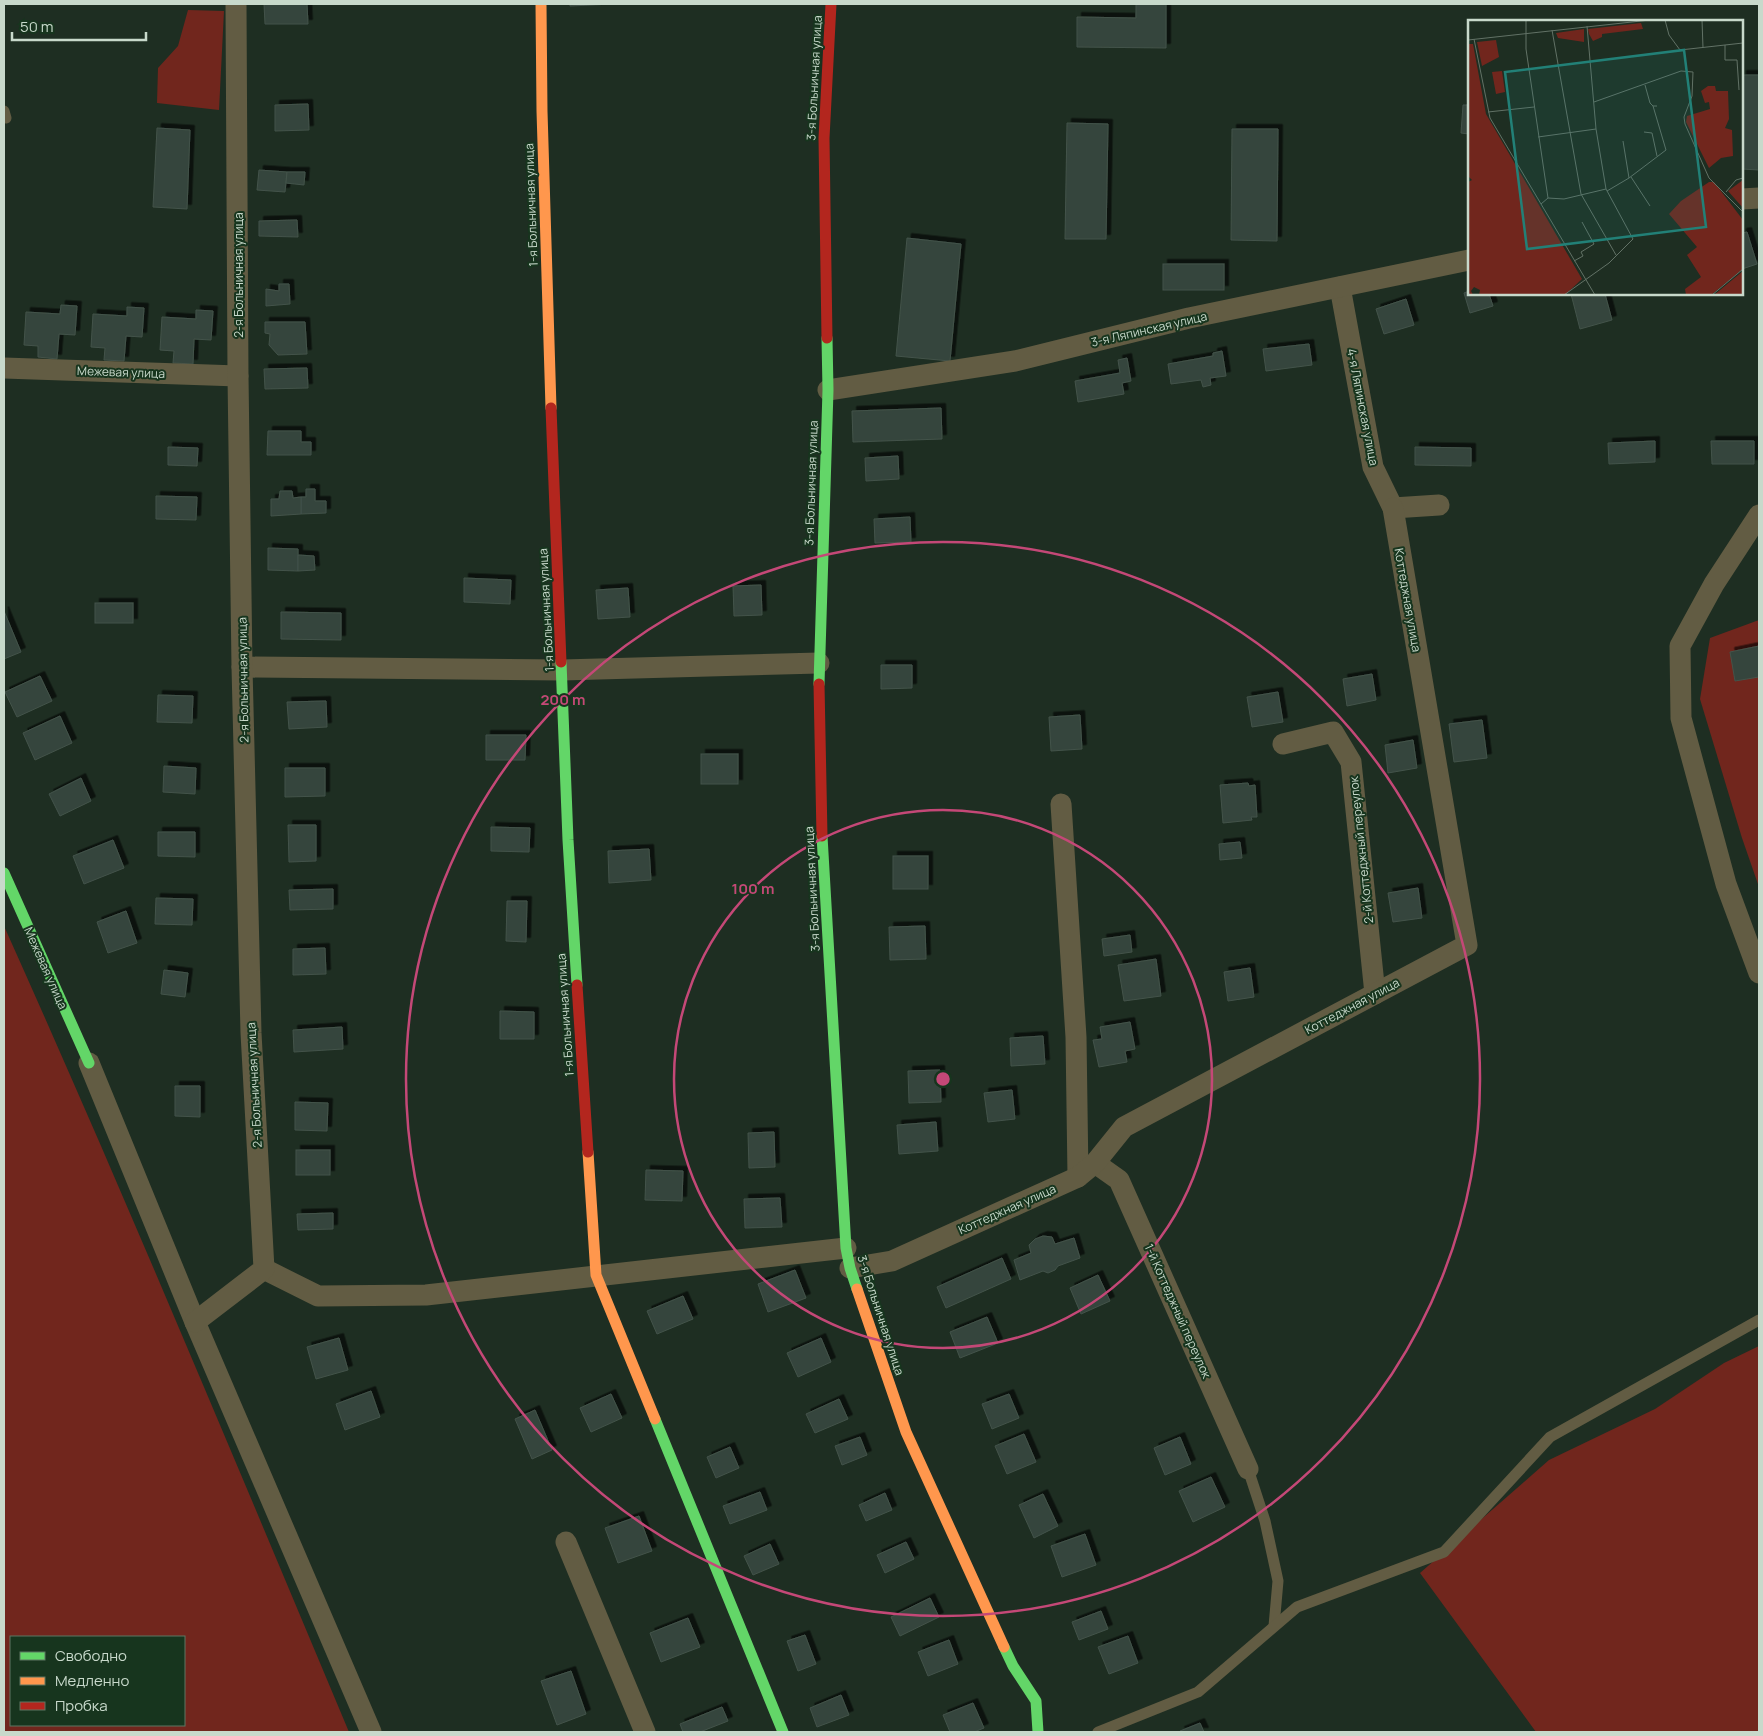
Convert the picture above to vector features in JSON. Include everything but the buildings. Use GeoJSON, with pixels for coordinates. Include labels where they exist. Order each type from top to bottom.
{"type":"FeatureCollection","features":[{"type":"Feature","properties":{"kind":"street","name":"2-я Больничная улица"},"geometry":{"type":"LineString","coordinates":[[236,4],[242,667],[251,1033],[264,1269]]}},
{"type":"Feature","properties":{"kind":"street","name":"1-я Больничная улица"},"geometry":{"type":"LineString","coordinates":[[541,4],[542,111],[553,480],[568,840],[596,1275],[783,1732]]}},
{"type":"Feature","properties":{"kind":"street","name":"3-я Больничная улица"},"geometry":{"type":"LineString","coordinates":[[831,4],[824,138],[828,390],[819,663],[822,837],[848,1258],[906,1432],[1013,1666],[1036,1701],[1038,1732]]}},
{"type":"Feature","properties":{"kind":"street"},"geometry":{"type":"LineString","coordinates":[[1743,200],[1759,198]]}},
{"type":"Feature","properties":{"kind":"street","name":"3-я Ляпинская улица"},"geometry":{"type":"LineString","coordinates":[[828,390],[1015,361],[1189,318],[1468,260]]}},
{"type":"Feature","properties":{"kind":"street","name":"4-я Ляпинская улица"},"geometry":{"type":"LineString","coordinates":[[1340,286],[1373,467],[1392,508]]}},
{"type":"Feature","properties":{"kind":"street","name":"Межевая улица"},"geometry":{"type":"LineString","coordinates":[[4,368],[238,376]]}},
{"type":"Feature","properties":{"kind":"street"},"geometry":{"type":"LineString","coordinates":[[1392,508],[1439,505]]}},
{"type":"Feature","properties":{"kind":"street","name":"Коттеджная улица"},"geometry":{"type":"LineString","coordinates":[[264,1269],[318,1296],[426,1295],[596,1275],[848,1258],[892,1261],[1078,1177],[1095,1163],[1124,1127],[1467,945],[1392,508]]}},
{"type":"Feature","properties":{"kind":"street"},"geometry":{"type":"LineString","coordinates":[[1759,515],[1714,584],[1680,646],[1681,718],[1726,884],[1759,973]]}},
{"type":"Feature","properties":{"kind":"street"},"geometry":{"type":"LineString","coordinates":[[242,667],[562,670],[819,663]]}},
{"type":"Feature","properties":{"kind":"street","name":"2-й Коттеджный переулок"},"geometry":{"type":"LineString","coordinates":[[1283,744],[1333,732],[1352,762],[1376,994]]}},
{"type":"Feature","properties":{"kind":"street"},"geometry":{"type":"LineString","coordinates":[[1061,804],[1076,1037],[1078,1177]]}},
{"type":"Feature","properties":{"kind":"street","name":"Межевая улица"},"geometry":{"type":"LineString","coordinates":[[4,873],[89,1063]]}},
{"type":"Feature","properties":{"kind":"street"},"geometry":{"type":"LineString","coordinates":[[89,1063],[195,1322],[371,1732]]}},
{"type":"Feature","properties":{"kind":"street","name":"1-й Коттеджный переулок"},"geometry":{"type":"LineString","coordinates":[[1095,1163],[1119,1180],[1248,1469]]}},
{"type":"Feature","properties":{"kind":"street"},"geometry":{"type":"LineString","coordinates":[[195,1322],[264,1269]]}},
{"type":"Feature","properties":{"kind":"street"},"geometry":{"type":"LineString","coordinates":[[566,1542],[645,1732]]}},
{"type":"Feature","properties":{"kind":"lane"},"geometry":{"type":"LineString","coordinates":[[1098,1732],[1198,1692],[1297,1607],[1444,1552],[1550,1437],[1759,1320]]}},
{"type":"Feature","properties":{"kind":"lane"},"geometry":{"type":"LineString","coordinates":[[1248,1469],[1265,1521],[1278,1581],[1274,1626]]}},
{"type":"Feature","properties":{"kind":"shaded area"},"geometry":{"type":"Polygon","coordinates":[[[188,10],[224,11],[219,110],[157,103],[158,68],[178,46],[188,10]]]}},
{"type":"Feature","properties":{"kind":"shaded area"},"geometry":{"type":"Polygon","coordinates":[[[1759,620],[1759,887],[1742,838],[1700,699],[1710,638],[1759,620]]]}},
{"type":"Feature","properties":{"kind":"shaded area"},"geometry":{"type":"Polygon","coordinates":[[[4,926],[136,1227],[349,1732],[4,1732],[4,926]]]}},
{"type":"Feature","properties":{"kind":"shaded area"},"geometry":{"type":"Polygon","coordinates":[[[1759,1346],[1759,1732],[1536,1732],[1420,1573],[1549,1460],[1655,1409],[1724,1363],[1759,1346]]]}},
{"type":"Feature","properties":{"kind":"traffic: fast"},"geometry":{"type":"LineString","coordinates":[[819,684],[828,390],[827,338]]}},
{"type":"Feature","properties":{"kind":"traffic: fast"},"geometry":{"type":"LineString","coordinates":[[561,662],[568,840],[577,985]]}},
{"type":"Feature","properties":{"kind":"traffic: fast"},"geometry":{"type":"LineString","coordinates":[[822,836],[846,1248],[857,1289]]}},
{"type":"Feature","properties":{"kind":"traffic: fast"},"geometry":{"type":"LineString","coordinates":[[4,873],[89,1063]]}},
{"type":"Feature","properties":{"kind":"traffic: fast"},"geometry":{"type":"LineString","coordinates":[[655,1419],[783,1732]]}},
{"type":"Feature","properties":{"kind":"traffic: fast"},"geometry":{"type":"LineString","coordinates":[[1004,1647],[1013,1666],[1036,1701],[1038,1732]]}},
{"type":"Feature","properties":{"kind":"traffic: slow"},"geometry":{"type":"LineString","coordinates":[[541,4],[542,111],[551,408]]}},
{"type":"Feature","properties":{"kind":"traffic: slow"},"geometry":{"type":"LineString","coordinates":[[588,1152],[596,1275],[655,1419]]}},
{"type":"Feature","properties":{"kind":"traffic: slow"},"geometry":{"type":"LineString","coordinates":[[857,1289],[906,1432],[1004,1647]]}},
{"type":"Feature","properties":{"kind":"traffic: jam"},"geometry":{"type":"LineString","coordinates":[[827,338],[824,138],[831,4]]}},
{"type":"Feature","properties":{"kind":"traffic: jam"},"geometry":{"type":"LineString","coordinates":[[551,408],[561,662]]}},
{"type":"Feature","properties":{"kind":"traffic: jam"},"geometry":{"type":"LineString","coordinates":[[819,684],[822,836]]}},
{"type":"Feature","properties":{"kind":"traffic: jam"},"geometry":{"type":"LineString","coordinates":[[577,985],[588,1152]]}}]}
